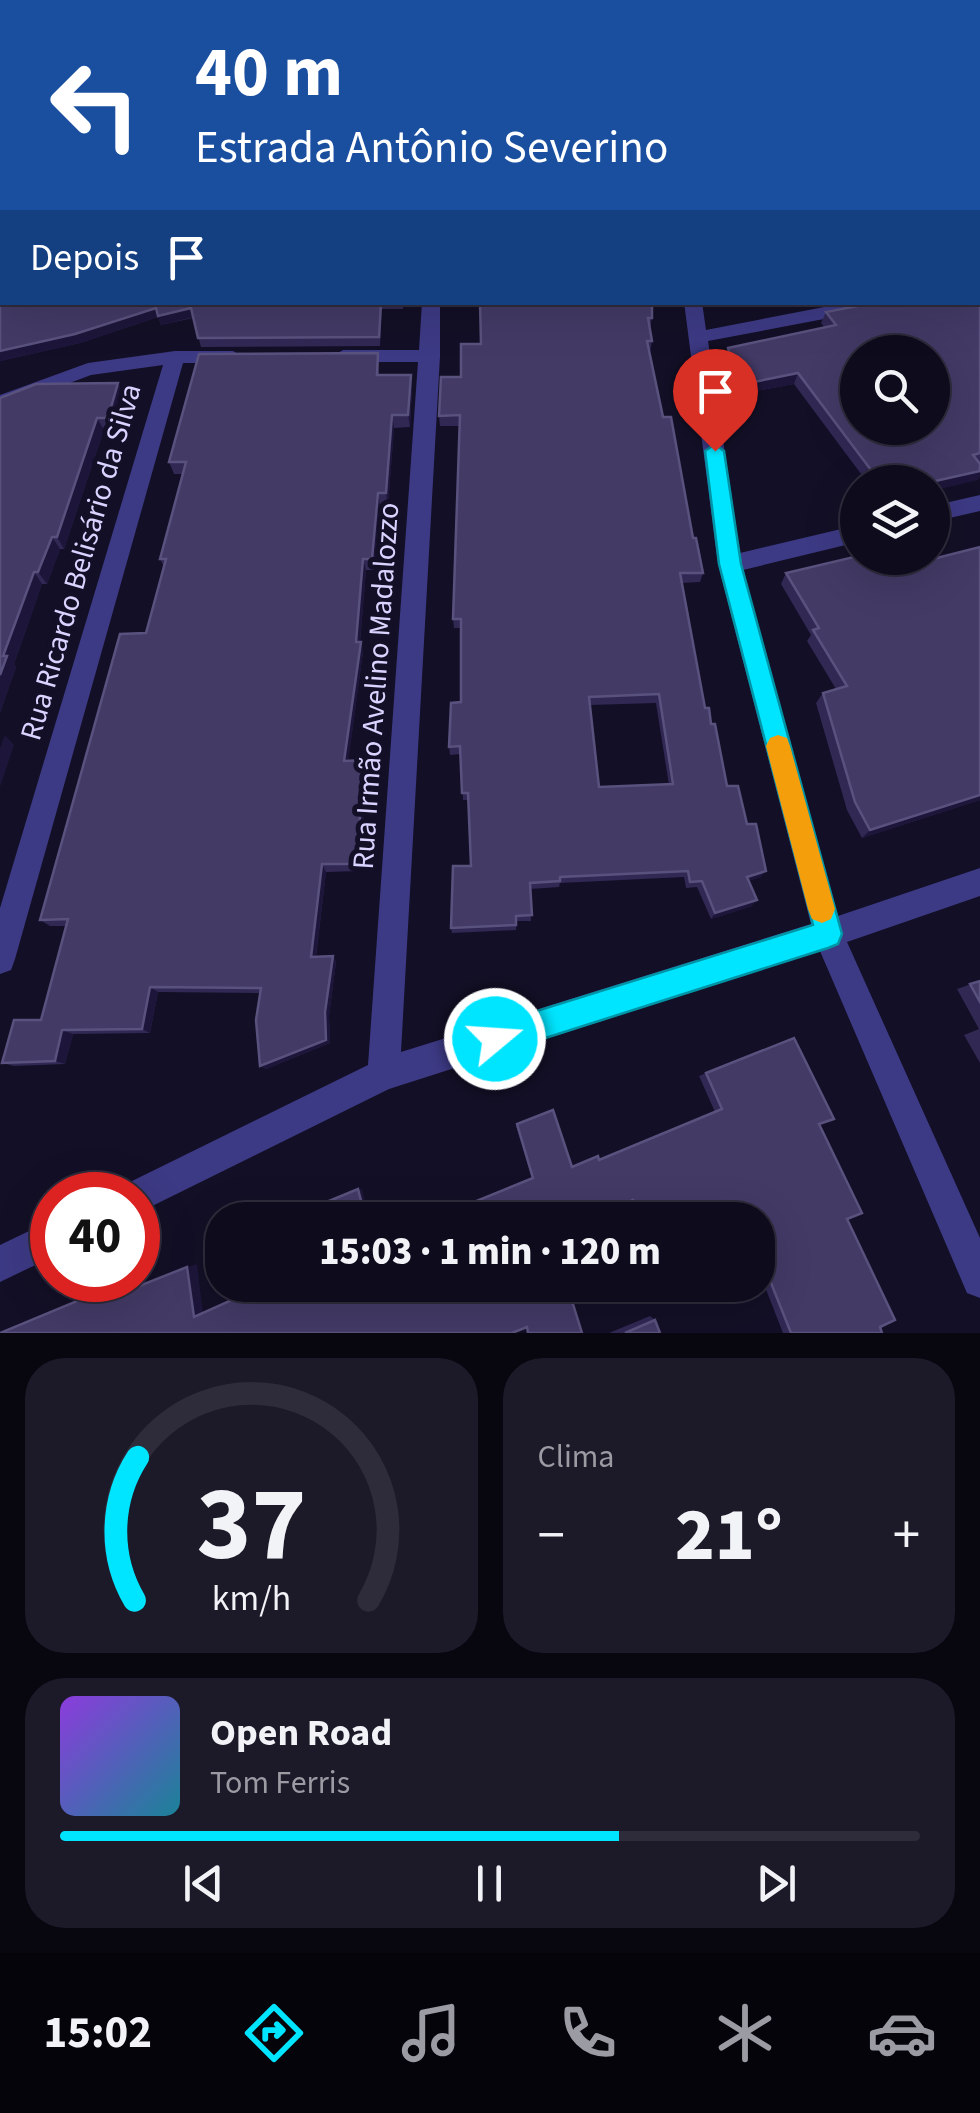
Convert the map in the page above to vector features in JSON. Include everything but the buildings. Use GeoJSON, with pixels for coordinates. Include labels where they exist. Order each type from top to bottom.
{"type":"FeatureCollection","features":[{"type":"Feature","properties":{"kind":"street","name":"Rua Irmão Avelino Madalozzo"},"geometry":{"type":"LineString","coordinates":[[384,1074],[431,305]]}},
{"type":"Feature","properties":{"kind":"street"},"geometry":{"type":"LineString","coordinates":[[694,305],[730,564],[828,934],[980,1280]]}},
{"type":"Feature","properties":{"kind":"street"},"geometry":{"type":"LineString","coordinates":[[700,337],[866,305]]}},
{"type":"Feature","properties":{"kind":"street"},"geometry":{"type":"LineString","coordinates":[[332,356],[430,356]]}},
{"type":"Feature","properties":{"kind":"street"},"geometry":{"type":"LineString","coordinates":[[0,402],[88,370],[175,357],[253,357]]}},
{"type":"Feature","properties":{"kind":"street","name":"Rua Ricardo Belisário da Silva"},"geometry":{"type":"LineString","coordinates":[[0,958],[175,357]]}},
{"type":"Feature","properties":{"kind":"street"},"geometry":{"type":"LineString","coordinates":[[950,510],[980,502]]}},
{"type":"Feature","properties":{"kind":"street"},"geometry":{"type":"LineString","coordinates":[[730,564],[840,537]]}},
{"type":"Feature","properties":{"kind":"street"},"geometry":{"type":"LineString","coordinates":[[160,1185],[384,1074],[980,882]]}},
{"type":"Feature","properties":{"kind":"street"},"geometry":{"type":"LineString","coordinates":[[0,1264],[30,1249]]}},
{"type":"Feature","properties":{"kind":"slow traffic"},"geometry":{"type":"LineString","coordinates":[[778,746],[822,909]]}},
{"type":"Feature","properties":{"kind":"route"},"geometry":{"type":"LineString","coordinates":[[495,1039],[828,934],[730,564],[715,451]]}}]}
